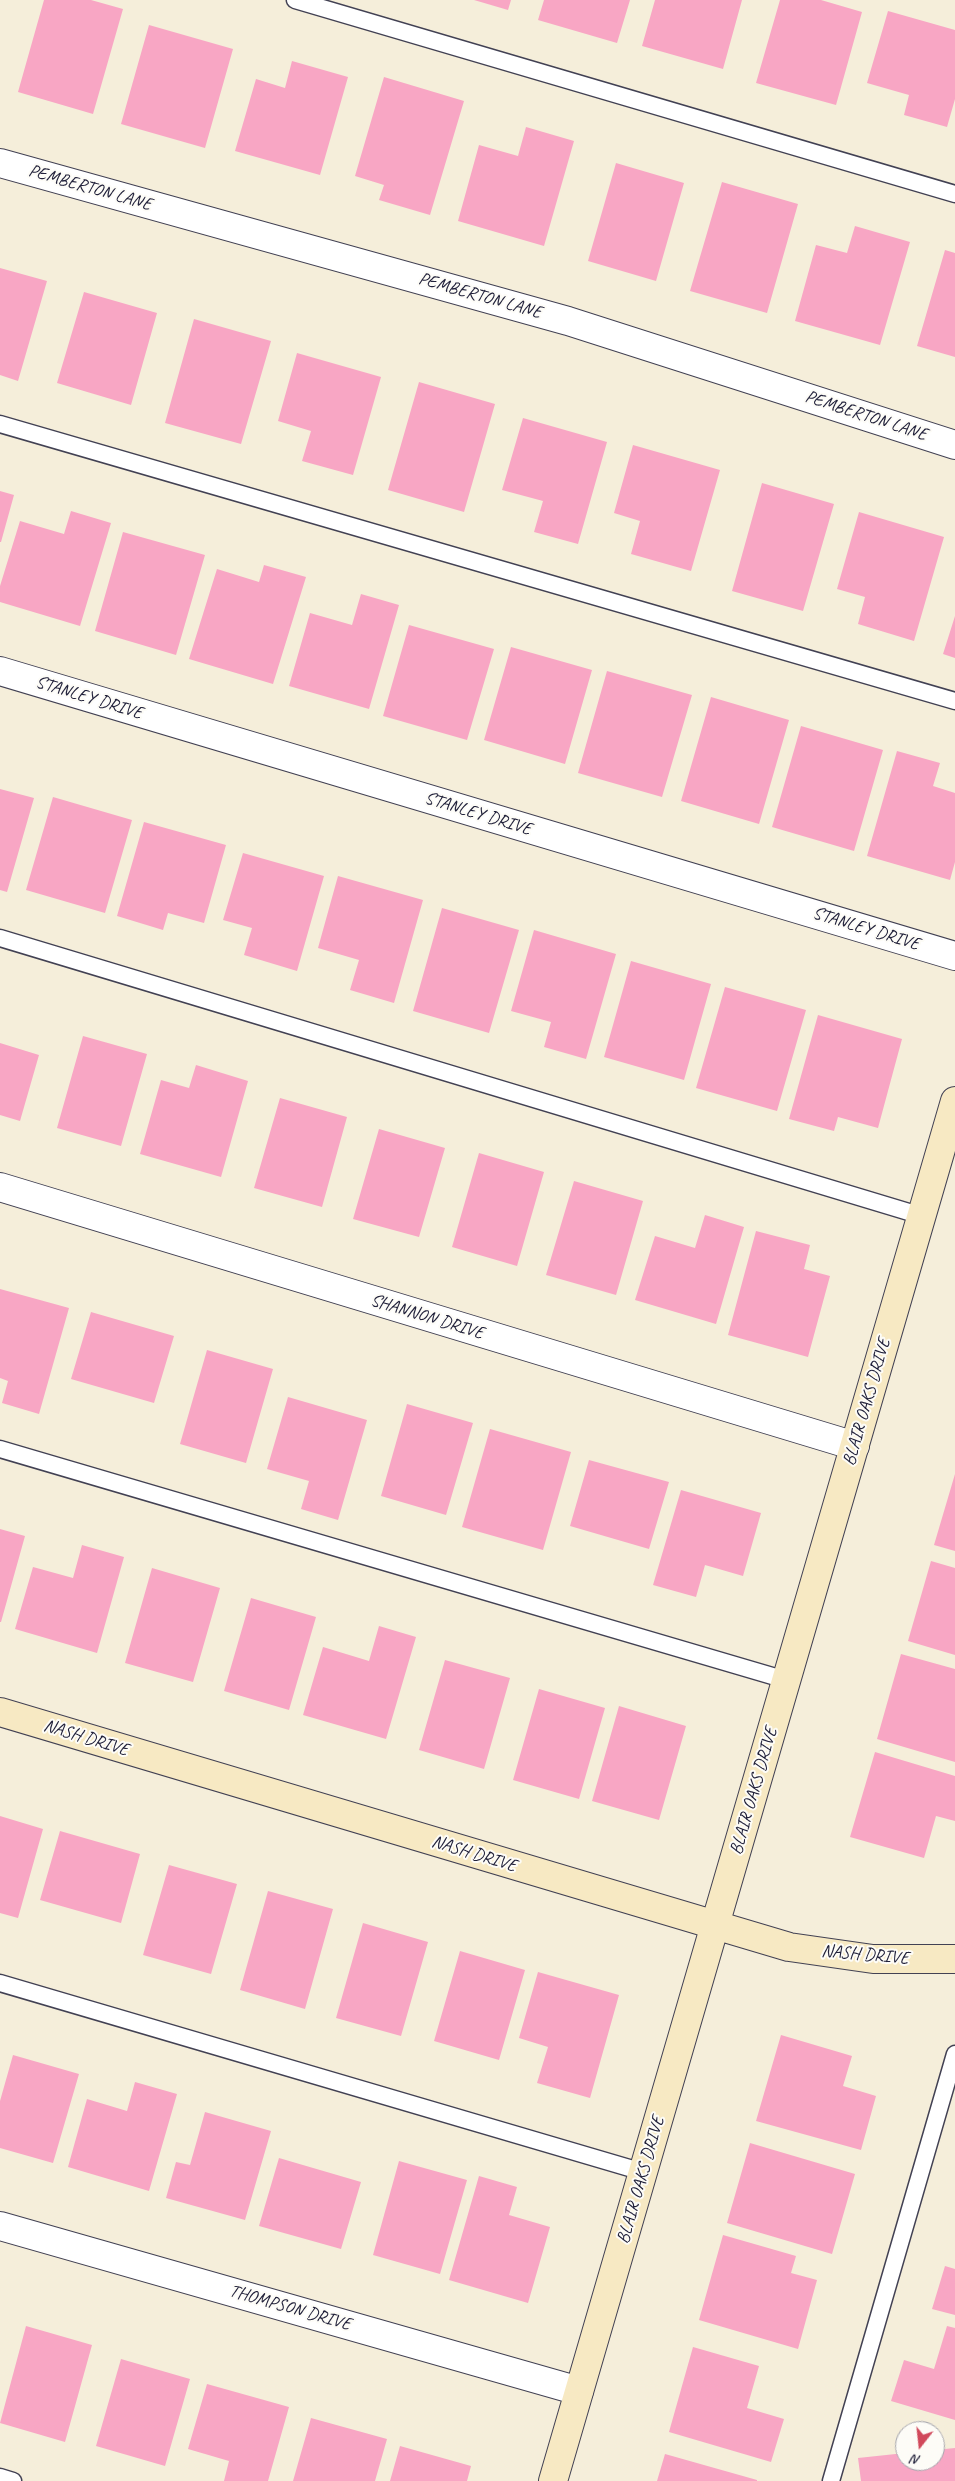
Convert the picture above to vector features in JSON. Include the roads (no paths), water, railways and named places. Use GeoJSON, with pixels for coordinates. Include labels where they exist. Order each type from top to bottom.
{"type":"FeatureCollection","features":[{"type":"Feature","properties":{"kind":"street","name":"PEMBERTON LANE"},"geometry":{"type":"LineString","coordinates":[[0,163],[568,321],[955,445]]}},
{"type":"Feature","properties":{"kind":"street","name":"STANLEY DRIVE"},"geometry":{"type":"LineString","coordinates":[[0,672],[955,956]]}},
{"type":"Feature","properties":{"kind":"street","name":"BLAIR OAKS DRIVE"},"geometry":{"type":"LineString","coordinates":[[553,2481],[955,1101]]}},
{"type":"Feature","properties":{"kind":"street","name":"SHANNON DRIVE"},"geometry":{"type":"LineString","coordinates":[[0,1187],[854,1446]]}},
{"type":"Feature","properties":{"kind":"street","name":"NASH DRIVE"},"geometry":{"type":"LineString","coordinates":[[0,1712],[789,1947],[874,1959],[955,1959]]}},
{"type":"Feature","properties":{"kind":"street","name":"THOMPSON DRIVE"},"geometry":{"type":"LineString","coordinates":[[0,2226],[579,2391]]}},
{"type":"Feature","properties":{"kind":"lane"},"geometry":{"type":"LineString","coordinates":[[295,0],[955,194]]}},
{"type":"Feature","properties":{"kind":"lane"},"geometry":{"type":"LineString","coordinates":[[0,424],[955,701]]}},
{"type":"Feature","properties":{"kind":"lane"},"geometry":{"type":"LineString","coordinates":[[0,938],[922,1216]]}},
{"type":"Feature","properties":{"kind":"lane"},"geometry":{"type":"LineString","coordinates":[[0,1449],[786,1680]]}},
{"type":"Feature","properties":{"kind":"lane"},"geometry":{"type":"LineString","coordinates":[[0,1983],[643,2172]]}},
{"type":"Feature","properties":{"kind":"lane"},"geometry":{"type":"LineString","coordinates":[[831,2481],[955,2054]]}},
{"type":"Feature","properties":{"kind":"lane"},"geometry":{"type":"LineString","coordinates":[[0,2477],[13,2481]]}}]}
